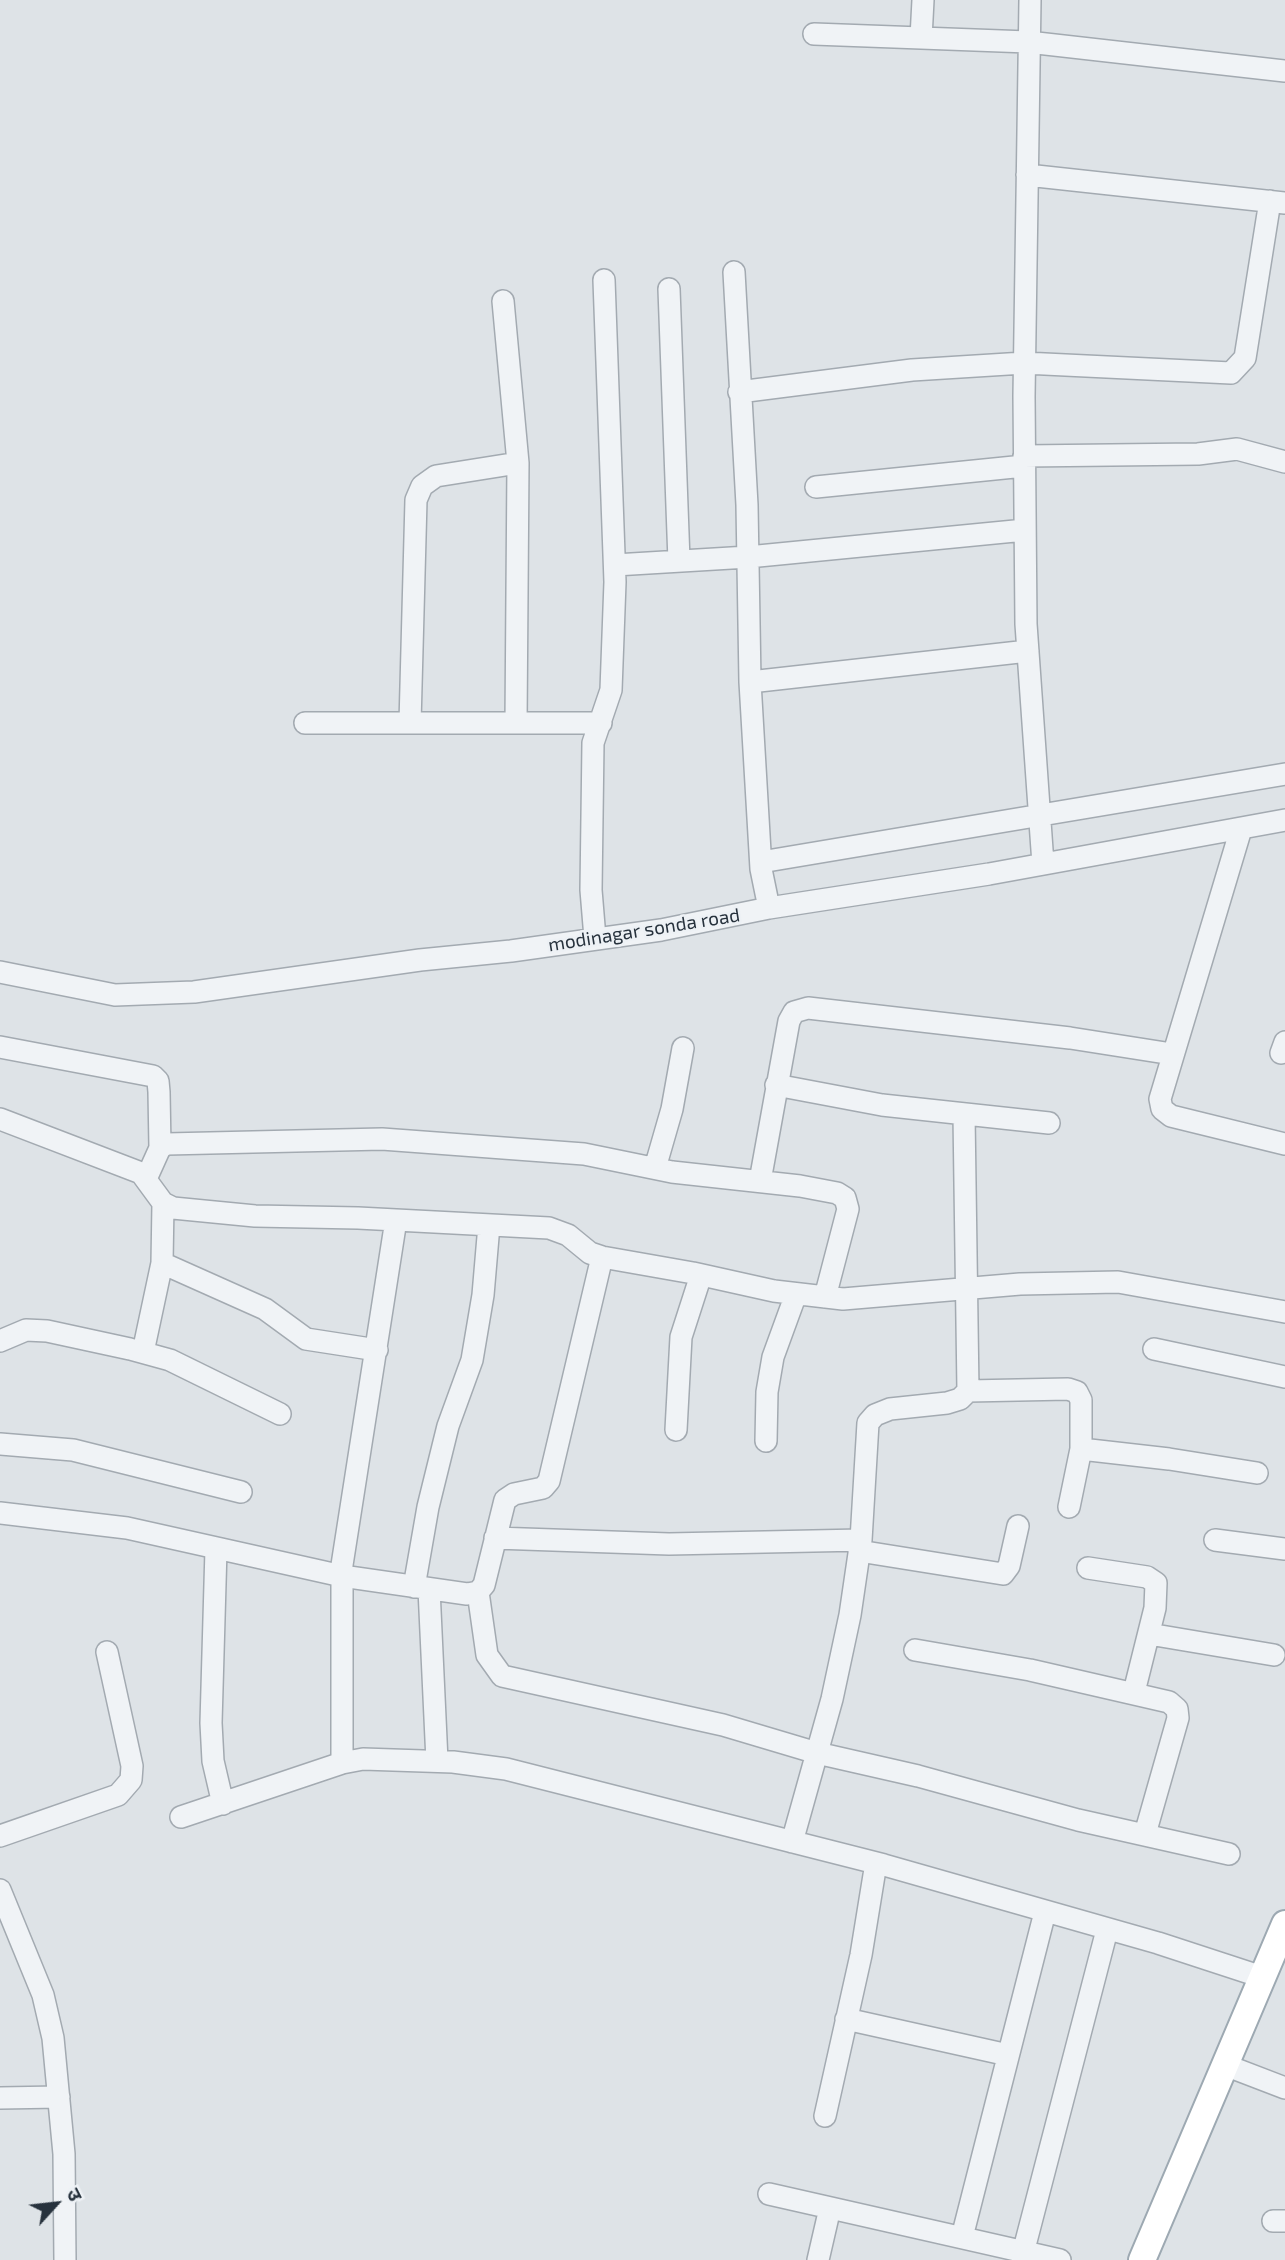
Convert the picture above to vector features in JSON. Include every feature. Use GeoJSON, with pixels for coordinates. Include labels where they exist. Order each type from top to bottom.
{"type":"FeatureCollection","features":[{"type":"Feature","properties":{"kind":"main road"},"geometry":{"type":"LineString","coordinates":[[1142,2260],[1285,1924]]}},
{"type":"Feature","properties":{"kind":"street"},"geometry":{"type":"LineString","coordinates":[[921,38],[923,0]]}},
{"type":"Feature","properties":{"kind":"street"},"geometry":{"type":"LineString","coordinates":[[1030,0],[1024,461],[1028,651],[1040,839]]}},
{"type":"Feature","properties":{"kind":"street"},"geometry":{"type":"LineString","coordinates":[[814,34],[1028,42],[1285,71]]}},
{"type":"Feature","properties":{"kind":"street"},"geometry":{"type":"LineString","coordinates":[[739,392],[912,370],[1024,363],[1231,373],[1245,358],[1278,202],[1027,175]]}},
{"type":"Feature","properties":{"kind":"street"},"geometry":{"type":"LineString","coordinates":[[734,272],[748,557],[750,682],[761,865],[767,904]]}},
{"type":"Feature","properties":{"kind":"street"},"geometry":{"type":"LineString","coordinates":[[593,930],[593,743],[611,690],[615,565],[604,280]]}},
{"type":"Feature","properties":{"kind":"street"},"geometry":{"type":"LineString","coordinates":[[669,289],[679,561]]}},
{"type":"Feature","properties":{"kind":"street"},"geometry":{"type":"LineString","coordinates":[[503,300],[518,463],[516,723]]}},
{"type":"Feature","properties":{"kind":"street"},"geometry":{"type":"LineString","coordinates":[[816,486],[1024,461],[1198,454],[1237,449],[1285,462]]}},
{"type":"Feature","properties":{"kind":"street"},"geometry":{"type":"LineString","coordinates":[[410,723],[416,500],[422,486],[436,476],[518,463]]}},
{"type":"Feature","properties":{"kind":"street"},"geometry":{"type":"LineString","coordinates":[[615,565],[748,557],[1025,530]]}},
{"type":"Feature","properties":{"kind":"street"},"geometry":{"type":"LineString","coordinates":[[750,682],[1028,651]]}},
{"type":"Feature","properties":{"kind":"street"},"geometry":{"type":"LineString","coordinates":[[305,723],[600,723]]}},
{"type":"Feature","properties":{"kind":"street"},"geometry":{"type":"LineString","coordinates":[[761,865],[1040,839],[1285,774]]}},
{"type":"Feature","properties":{"kind":"street","name":"modinagar sonda road"},"geometry":{"type":"LineString","coordinates":[[0,972],[115,995],[194,992],[593,930],[661,930],[1040,839],[1241,830],[1285,820]]}},
{"type":"Feature","properties":{"kind":"street"},"geometry":{"type":"LineString","coordinates":[[1241,830],[1160,1099],[1162,1109],[1185,1120],[1285,1144]]}},
{"type":"Feature","properties":{"kind":"street"},"geometry":{"type":"LineString","coordinates":[[760,1181],[776,1085],[789,1021],[794,1012],[808,1008],[1070,1038],[1172,1055]]}},
{"type":"Feature","properties":{"kind":"street"},"geometry":{"type":"LineString","coordinates":[[0,1047],[153,1076],[158,1081],[159,1092],[159,1148],[146,1179]]}},
{"type":"Feature","properties":{"kind":"street"},"geometry":{"type":"LineString","coordinates":[[655,1168],[672,1109],[682,1048]]}},
{"type":"Feature","properties":{"kind":"street"},"geometry":{"type":"LineString","coordinates":[[776,1085],[882,1105],[1049,1123]]}},
{"type":"Feature","properties":{"kind":"street"},"geometry":{"type":"LineString","coordinates":[[964,1115],[968,1391]]}},
{"type":"Feature","properties":{"kind":"street"},"geometry":{"type":"LineString","coordinates":[[0,1119],[128,1167],[146,1179],[163,1203],[173,1208],[255,1216],[549,1228],[568,1235],[590,1252],[603,1257],[796,1294],[825,1297],[879,1297],[1020,1284],[1118,1282],[1285,1312]]}},
{"type":"Feature","properties":{"kind":"street"},"geometry":{"type":"LineString","coordinates":[[159,1148],[188,1141],[382,1139],[561,1152],[824,1191],[845,1198],[848,1209],[825,1297]]}},
{"type":"Feature","properties":{"kind":"street"},"geometry":{"type":"LineString","coordinates":[[143,1352],[162,1263],[163,1203]]}},
{"type":"Feature","properties":{"kind":"street"},"geometry":{"type":"LineString","coordinates":[[342,1763],[342,1576],[396,1220]]}},
{"type":"Feature","properties":{"kind":"street"},"geometry":{"type":"LineString","coordinates":[[438,1761],[421,1588],[428,1507],[448,1426],[472,1360],[483,1295],[489,1225]]}},
{"type":"Feature","properties":{"kind":"street"},"geometry":{"type":"LineString","coordinates":[[603,1257],[549,1481],[542,1488],[514,1494],[505,1500],[484,1585],[478,1592],[486,1655],[502,1676],[723,1725],[817,1753],[930,1779],[1078,1820],[1229,1854]]}},
{"type":"Feature","properties":{"kind":"street"},"geometry":{"type":"LineString","coordinates":[[162,1263],[265,1309],[306,1339],[377,1350]]}},
{"type":"Feature","properties":{"kind":"street"},"geometry":{"type":"LineString","coordinates":[[676,1430],[681,1338],[701,1275]]}},
{"type":"Feature","properties":{"kind":"street"},"geometry":{"type":"LineString","coordinates":[[766,1441],[767,1392],[773,1357],[796,1294]]}},
{"type":"Feature","properties":{"kind":"street"},"geometry":{"type":"LineString","coordinates":[[0,1341],[26,1330],[47,1331],[143,1352],[170,1360],[280,1414]]}},
{"type":"Feature","properties":{"kind":"street"},"geometry":{"type":"LineString","coordinates":[[1154,1349],[1285,1377]]}},
{"type":"Feature","properties":{"kind":"street"},"geometry":{"type":"LineString","coordinates":[[792,1842],[817,1753],[850,1615],[860,1546],[868,1423],[875,1415],[890,1409],[947,1403],[960,1399],[968,1391],[1068,1389],[1077,1392],[1081,1400],[1082,1450],[1069,1507]]}},
{"type":"Feature","properties":{"kind":"street"},"geometry":{"type":"LineString","coordinates":[[0,1444],[73,1450],[241,1492]]}},
{"type":"Feature","properties":{"kind":"street"},"geometry":{"type":"LineString","coordinates":[[1082,1450],[1169,1458],[1257,1473]]}},
{"type":"Feature","properties":{"kind":"street"},"geometry":{"type":"LineString","coordinates":[[0,1513],[127,1528],[342,1576],[421,1588],[478,1592]]}},
{"type":"Feature","properties":{"kind":"street"},"geometry":{"type":"LineString","coordinates":[[495,1538],[669,1544],[860,1546],[1003,1574],[1009,1566],[1018,1526]]}},
{"type":"Feature","properties":{"kind":"street"},"geometry":{"type":"LineString","coordinates":[[1215,1540],[1285,1549]]}},
{"type":"Feature","properties":{"kind":"street"},"geometry":{"type":"LineString","coordinates":[[216,1549],[211,1723],[213,1761],[223,1804]]}},
{"type":"Feature","properties":{"kind":"street"},"geometry":{"type":"LineString","coordinates":[[1088,1568],[1147,1577],[1156,1583],[1157,1594],[1149,1634],[1134,1692]]}},
{"type":"Feature","properties":{"kind":"street"},"geometry":{"type":"LineString","coordinates":[[1149,1634],[1274,1656]]}},
{"type":"Feature","properties":{"kind":"street"},"geometry":{"type":"LineString","coordinates":[[915,1650],[1134,1692],[1169,1702],[1177,1709],[1178,1718],[1145,1834]]}},
{"type":"Feature","properties":{"kind":"street"},"geometry":{"type":"LineString","coordinates":[[0,1836],[118,1795],[131,1780],[132,1766],[107,1652]]}},
{"type":"Feature","properties":{"kind":"street"},"geometry":{"type":"LineString","coordinates":[[181,1817],[342,1763],[383,1758],[506,1769],[876,1863],[1262,1977]]}},
{"type":"Feature","properties":{"kind":"street"},"geometry":{"type":"LineString","coordinates":[[825,2116],[861,1955],[876,1863]]}},
{"type":"Feature","properties":{"kind":"street"},"geometry":{"type":"LineString","coordinates":[[0,1890],[43,1995],[53,2038],[66,2191],[65,2260]]}},
{"type":"Feature","properties":{"kind":"street"},"geometry":{"type":"LineString","coordinates":[[962,2237],[1045,1912]]}},
{"type":"Feature","properties":{"kind":"street"},"geometry":{"type":"LineString","coordinates":[[1009,2254],[1107,1930]]}},
{"type":"Feature","properties":{"kind":"street"},"geometry":{"type":"LineString","coordinates":[[846,2019],[1008,2055]]}},
{"type":"Feature","properties":{"kind":"street"},"geometry":{"type":"LineString","coordinates":[[1225,2065],[1285,2088]]}},
{"type":"Feature","properties":{"kind":"street"},"geometry":{"type":"LineString","coordinates":[[0,2098],[59,2097]]}},
{"type":"Feature","properties":{"kind":"street"},"geometry":{"type":"LineString","coordinates":[[769,2194],[962,2237],[1009,2254],[1060,2260]]}},
{"type":"Feature","properties":{"kind":"street"},"geometry":{"type":"LineString","coordinates":[[818,2260],[830,2208]]}}]}
